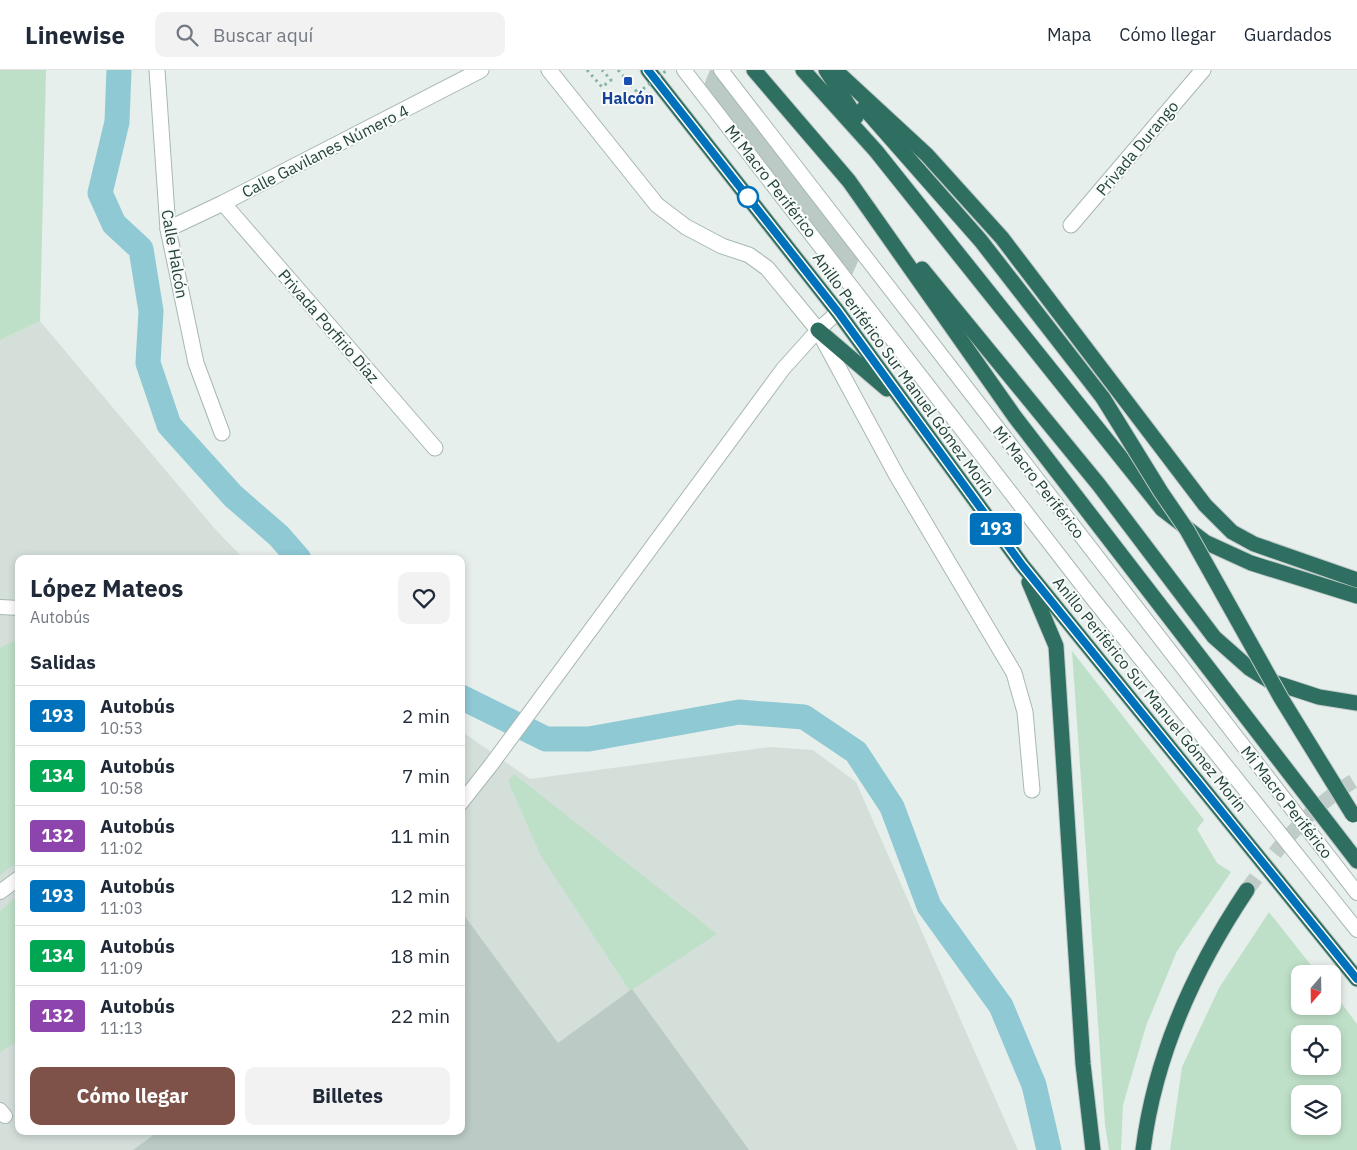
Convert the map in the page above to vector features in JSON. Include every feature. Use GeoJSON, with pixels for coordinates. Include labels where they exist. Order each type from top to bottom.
{"type":"FeatureCollection","features":[{"type":"Feature","properties":{"kind":"highway","name":"Anillo Periférico Sur Manuel Gómez Morín"},"geometry":{"type":"LineString","coordinates":[[648,70],[838,312],[1022,565],[1357,979]]}},
{"type":"Feature","properties":{"kind":"highway"},"geometry":{"type":"LineString","coordinates":[[754,70],[849,181],[1100,485],[1214,637],[1249,668],[1270,682],[1319,696],[1357,703]]}},
{"type":"Feature","properties":{"kind":"highway"},"geometry":{"type":"LineString","coordinates":[[803,70],[876,150],[1162,509],[1205,542],[1251,563],[1357,596]]}},
{"type":"Feature","properties":{"kind":"highway"},"geometry":{"type":"LineString","coordinates":[[826,70],[876,150]]}},
{"type":"Feature","properties":{"kind":"highway"},"geometry":{"type":"LineString","coordinates":[[831,70],[981,241],[1103,398],[1187,530],[1281,698],[1355,819]]}},
{"type":"Feature","properties":{"kind":"highway"},"geometry":{"type":"LineString","coordinates":[[835,70],[927,155],[1002,238],[1205,505],[1232,532],[1254,544],[1357,580]]}},
{"type":"Feature","properties":{"kind":"highway"},"geometry":{"type":"LineString","coordinates":[[849,181],[1015,417],[1357,861]]}},
{"type":"Feature","properties":{"kind":"highway"},"geometry":{"type":"LineString","coordinates":[[818,330],[907,406]]}},
{"type":"Feature","properties":{"kind":"highway"},"geometry":{"type":"LineString","coordinates":[[1022,565],[1056,646],[1082,1064],[1093,1150]]}},
{"type":"Feature","properties":{"kind":"highway"},"geometry":{"type":"LineString","coordinates":[[1143,1150],[1154,1087],[1166,1047],[1183,1003],[1203,961],[1247,890]]}},
{"type":"Feature","properties":{"kind":"street","name":"Calle Halcón"},"geometry":{"type":"LineString","coordinates":[[157,70],[168,229],[196,363],[222,433]]}},
{"type":"Feature","properties":{"kind":"street","name":"Calle Gavilanes Número 4"},"geometry":{"type":"LineString","coordinates":[[168,229],[223,203],[480,70]]}},
{"type":"Feature","properties":{"kind":"street"},"geometry":{"type":"LineString","coordinates":[[549,70],[657,204],[686,227],[722,246],[749,255],[767,268],[818,330],[897,476],[1014,673],[1025,712],[1032,790]]}},
{"type":"Feature","properties":{"kind":"street","name":"Privada Durango"},"geometry":{"type":"LineString","coordinates":[[1071,225],[1203,70]]}},
{"type":"Feature","properties":{"kind":"street","name":"Privada Porfirio Díaz"},"geometry":{"type":"LineString","coordinates":[[223,203],[435,448]]}},
{"type":"Feature","properties":{"kind":"lane","name":"Mi Macro Periférico"},"geometry":{"type":"LineString","coordinates":[[684,70],[1089,594],[1357,930]]}},
{"type":"Feature","properties":{"kind":"lane","name":"Mi Macro Periférico"},"geometry":{"type":"LineString","coordinates":[[721,70],[1357,893]]}},
{"type":"Feature","properties":{"kind":"lane"},"geometry":{"type":"LineString","coordinates":[[465,798],[492,765],[783,369],[818,330],[838,312]]}},
{"type":"Feature","properties":{"kind":"lane"},"geometry":{"type":"LineString","coordinates":[[0,607],[15,608]]}},
{"type":"Feature","properties":{"kind":"lane"},"geometry":{"type":"LineString","coordinates":[[0,892],[15,881]]}},
{"type":"Feature","properties":{"kind":"path"},"geometry":{"type":"LineString","coordinates":[[587,70],[602,87],[610,80],[602,70]]}},
{"type":"Feature","properties":{"kind":"path"},"geometry":{"type":"LineString","coordinates":[[618,70],[638,93],[667,70]]}},
{"type":"Feature","properties":{"kind":"shaded area"},"geometry":{"type":"Polygon","coordinates":[[[40,321],[215,529],[240,555],[15,555],[15,1135],[465,1135],[465,734],[530,779],[770,747],[813,750],[856,782],[1018,1150],[0,1150],[0,340],[40,321]]]}},
{"type":"Feature","properties":{"kind":"green space"},"geometry":{"type":"Polygon","coordinates":[[[0,70],[46,70],[40,321],[0,340],[0,70]]]}},
{"type":"Feature","properties":{"kind":"green space"},"geometry":{"type":"Polygon","coordinates":[[[15,642],[15,864],[0,875],[0,648],[15,642]]]}},
{"type":"Feature","properties":{"kind":"green space"},"geometry":{"type":"Polygon","coordinates":[[[1072,651],[1204,820],[1197,829],[1217,863],[1231,872],[1177,951],[1146,1026],[1123,1105],[1121,1150],[1109,1150],[1105,1124],[1072,651]]]}},
{"type":"Feature","properties":{"kind":"green space"},"geometry":{"type":"Polygon","coordinates":[[[514,774],[717,934],[630,991],[541,856],[508,781],[514,774]]]}},
{"type":"Feature","properties":{"kind":"green space"},"geometry":{"type":"Polygon","coordinates":[[[15,898],[15,1043],[0,1052],[0,911],[15,898]]]}},
{"type":"Feature","properties":{"kind":"green space"},"geometry":{"type":"Polygon","coordinates":[[[1269,912],[1311,965],[1291,965],[1291,1015],[1341,1015],[1341,1003],[1357,1024],[1357,1150],[1170,1150],[1182,1067],[1219,988],[1269,912]]]}},
{"type":"Feature","properties":{"kind":"building"},"geometry":{"type":"Polygon","coordinates":[[[710,70],[716,70],[860,257],[851,277],[704,85],[710,70]]]}},
{"type":"Feature","properties":{"kind":"building"},"geometry":{"type":"Polygon","coordinates":[[[465,916],[558,1043],[632,989],[749,1150],[133,1150],[154,1135],[465,1135],[465,916]]]}},
{"type":"Feature","properties":{"kind":"waterway"},"geometry":{"type":"LineString","coordinates":[[119,70],[117,122],[100,193],[114,224],[141,249],[151,311],[148,363],[169,425],[233,496],[279,536],[296,555]]}},
{"type":"Feature","properties":{"kind":"waterway"},"geometry":{"type":"LineString","coordinates":[[465,699],[546,739],[589,739],[739,712],[804,717],[856,752],[892,807],[929,906],[1001,1006],[1034,1085],[1049,1150]]}},
{"type":"Feature","properties":{"kind":"tunnel"},"geometry":{"type":"LineString","coordinates":[[1247,890],[1296,828],[1324,802],[1357,779]]}},
{"type":"Feature","properties":{"kind":"bus line","name":"193"},"geometry":{"type":"LineString","coordinates":[[648,70],[838,312],[1022,565],[1357,979]]}},
{"type":"Feature","properties":{"kind":"place","name":"Halcón"},"geometry":{"type":"Point","coordinates":[628,81]}}]}
